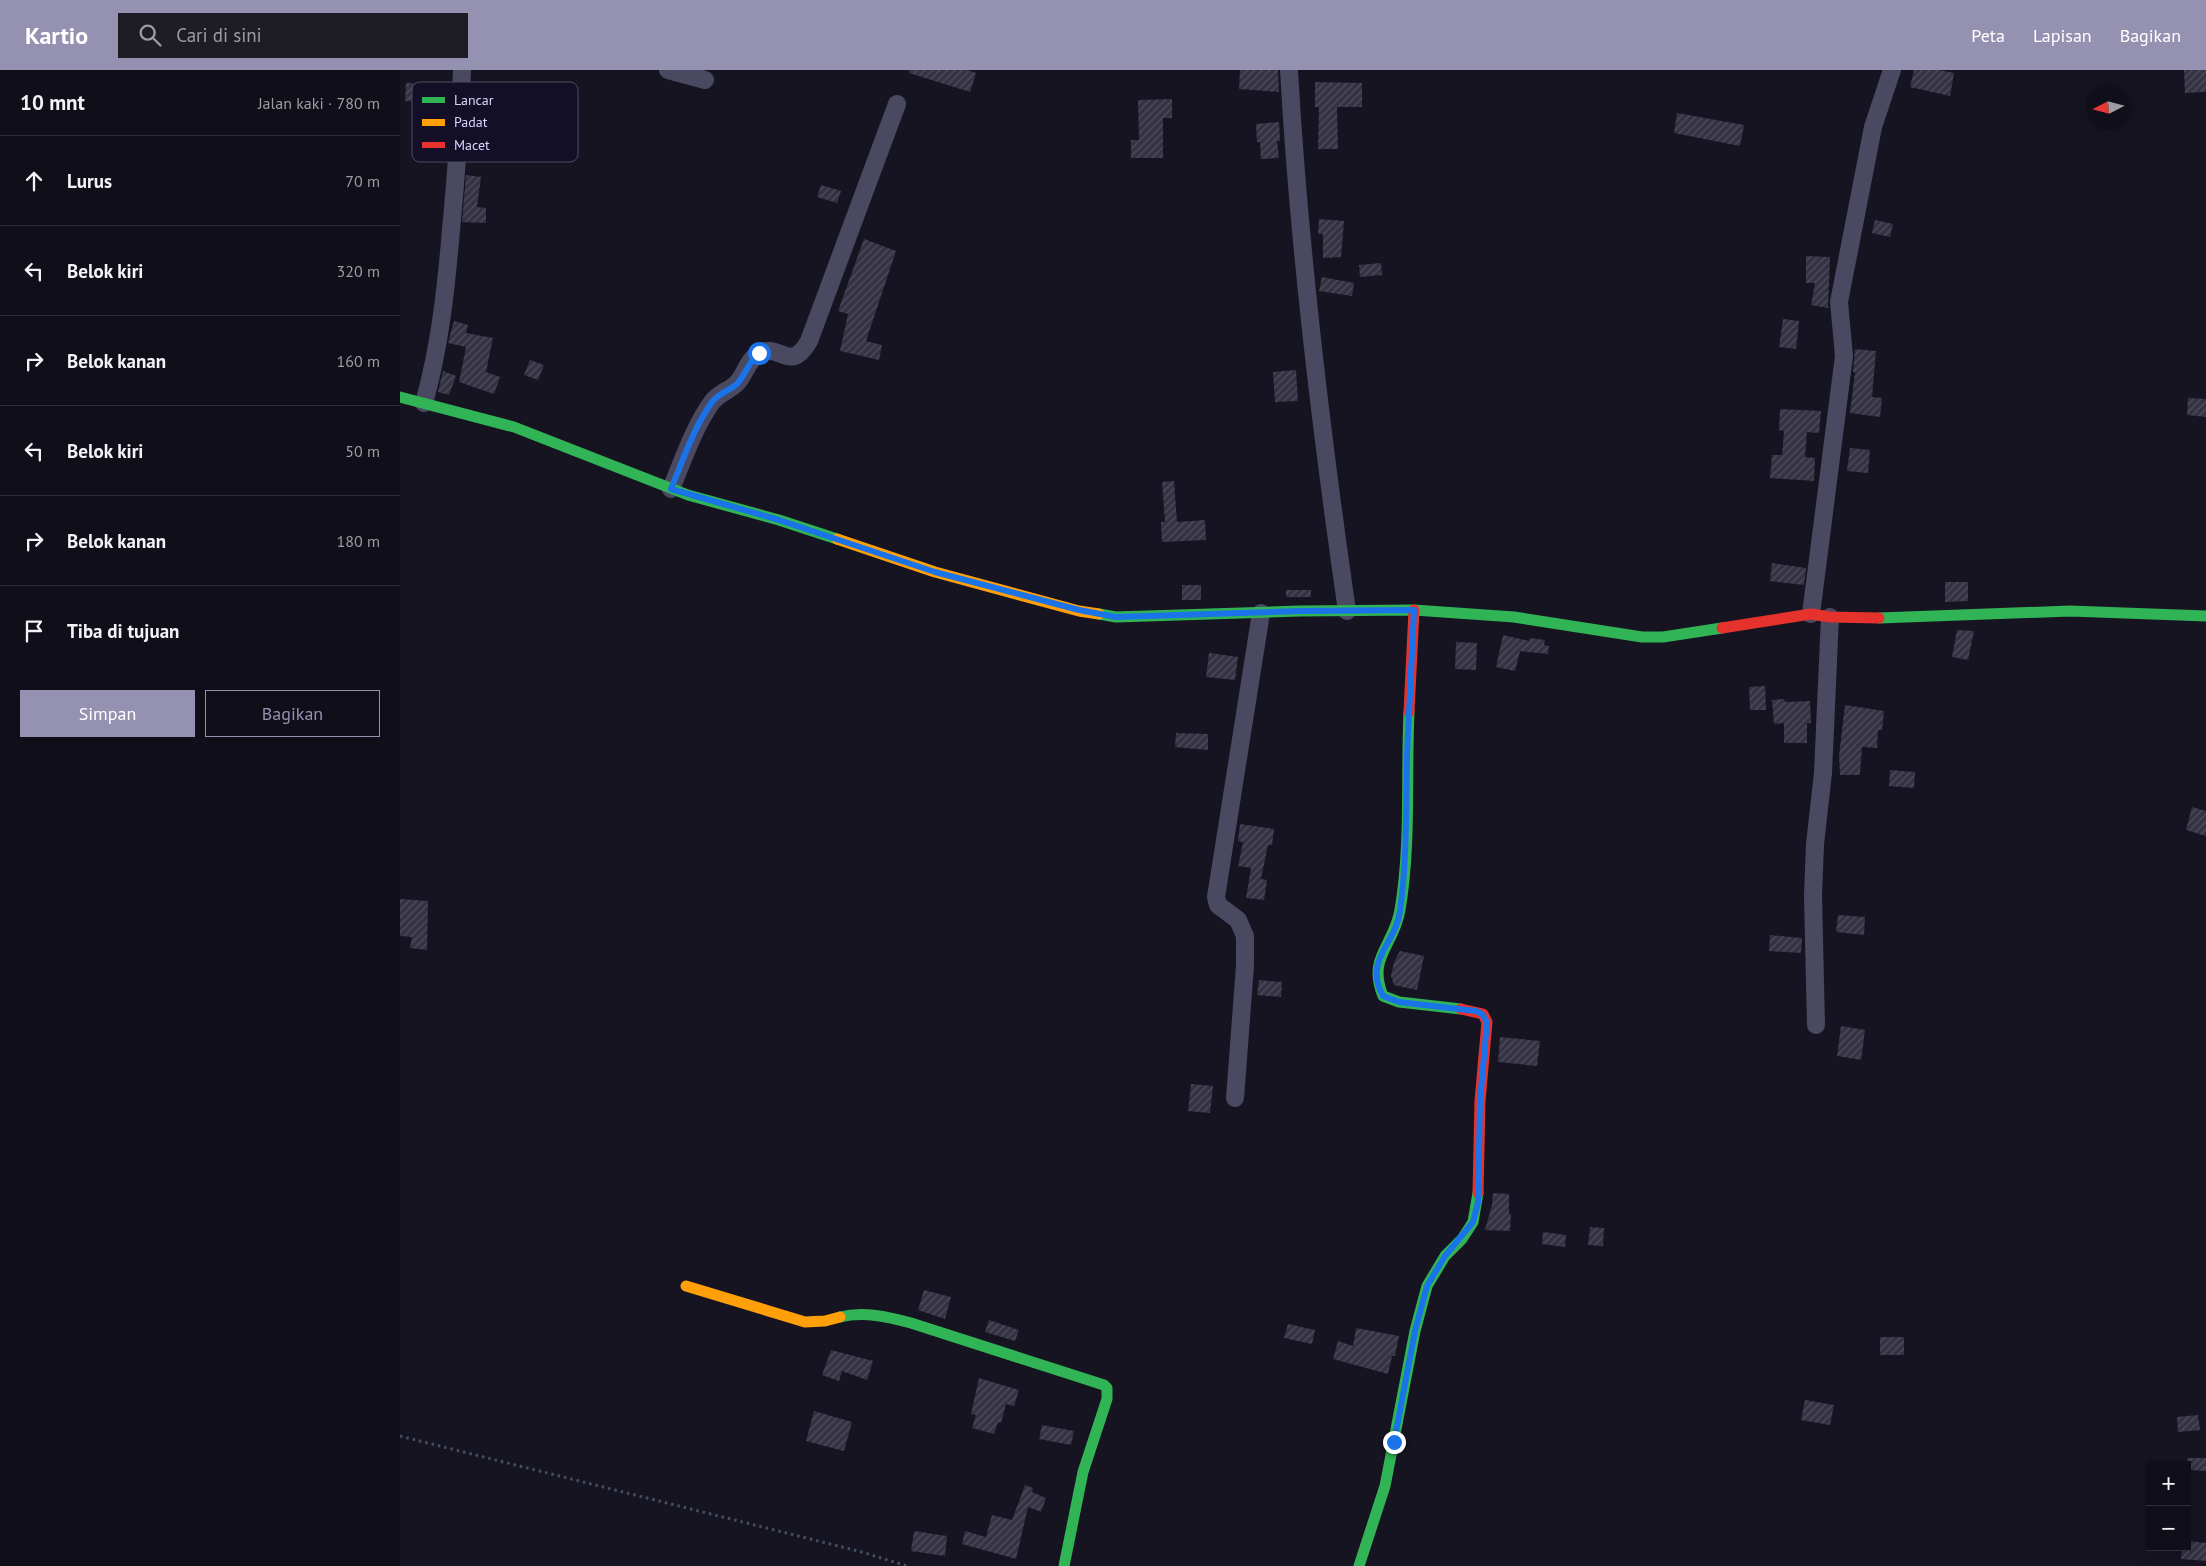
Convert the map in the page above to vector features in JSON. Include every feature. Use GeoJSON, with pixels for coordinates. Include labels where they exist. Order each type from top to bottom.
{"type":"FeatureCollection","features":[{"type":"Feature","properties":{"kind":"street"},"geometry":{"type":"LineString","coordinates":[[668,70],[705,80]]}},
{"type":"Feature","properties":{"kind":"street"},"geometry":{"type":"LineString","coordinates":[[1289,70],[1299,223],[1325,457],[1347,611]]}},
{"type":"Feature","properties":{"kind":"street"},"geometry":{"type":"LineString","coordinates":[[1811,614],[1844,356],[1838,302],[1873,127],[1892,70]]}},
{"type":"Feature","properties":{"kind":"street"},"geometry":{"type":"LineString","coordinates":[[671,489],[698,428],[712,402],[722,391],[736,385],[753,358],[759,353],[768,351],[797,356],[806,346],[897,104]]}},
{"type":"Feature","properties":{"kind":"street"},"geometry":{"type":"LineString","coordinates":[[424,403],[434,370],[445,300],[456,162]]}},
{"type":"Feature","properties":{"kind":"street"},"geometry":{"type":"LineString","coordinates":[[400,397],[514,426],[671,489],[779,520],[935,572],[1079,610],[1116,617],[1414,610],[1514,616],[1642,636],[1673,635],[1811,614],[1830,617],[1912,618],[2070,611],[2206,616]]}},
{"type":"Feature","properties":{"kind":"street"},"geometry":{"type":"LineString","coordinates":[[1359,1566],[1385,1486],[1415,1331],[1427,1286],[1445,1256],[1473,1222],[1478,1202],[1480,1101],[1487,1022],[1482,1014],[1476,1011],[1399,1002],[1383,996],[1377,986],[1378,960],[1400,914],[1406,846],[1407,753],[1414,610]]}},
{"type":"Feature","properties":{"kind":"street"},"geometry":{"type":"LineString","coordinates":[[1235,1098],[1245,966],[1245,936],[1238,920],[1218,904],[1216,897],[1261,613]]}},
{"type":"Feature","properties":{"kind":"street"},"geometry":{"type":"LineString","coordinates":[[1816,1026],[1813,896],[1815,844],[1823,773],[1830,617]]}},
{"type":"Feature","properties":{"kind":"street"},"geometry":{"type":"LineString","coordinates":[[686,1286],[805,1322],[825,1321],[848,1315],[880,1315],[1104,1384],[1107,1388],[1108,1398],[1083,1472],[1064,1566]]}},
{"type":"Feature","properties":{"kind":"path"},"geometry":{"type":"LineString","coordinates":[[400,1436],[862,1552],[907,1566]]}},
{"type":"Feature","properties":{"kind":"building"},"geometry":{"type":"Polygon","coordinates":[[[910,70],[967,70],[976,73],[970,92],[909,73],[910,70]]]}},
{"type":"Feature","properties":{"kind":"building"},"geometry":{"type":"Polygon","coordinates":[[[1240,70],[1278,70],[1279,92],[1239,89],[1240,70]]]}},
{"type":"Feature","properties":{"kind":"building"},"geometry":{"type":"Polygon","coordinates":[[[1914,70],[1939,70],[1954,73],[1950,96],[1910,87],[1914,70]]]}},
{"type":"Feature","properties":{"kind":"building"},"geometry":{"type":"Polygon","coordinates":[[[2184,70],[2206,70],[2206,92],[2185,93],[2184,70]]]}},
{"type":"Feature","properties":{"kind":"building"},"geometry":{"type":"Polygon","coordinates":[[[1315,82],[1362,83],[1362,107],[1337,107],[1338,149],[1318,149],[1319,107],[1315,107],[1315,82]]]}},
{"type":"Feature","properties":{"kind":"building"},"geometry":{"type":"Polygon","coordinates":[[[406,83],[412,83],[412,101],[405,101],[406,83]]]}},
{"type":"Feature","properties":{"kind":"building"},"geometry":{"type":"Polygon","coordinates":[[[1172,99],[1172,118],[1163,118],[1163,158],[1131,158],[1131,140],[1139,140],[1138,100],[1172,99]]]}},
{"type":"Feature","properties":{"kind":"building"},"geometry":{"type":"Polygon","coordinates":[[[1677,113],[1744,125],[1740,146],[1674,133],[1677,113]]]}},
{"type":"Feature","properties":{"kind":"building"},"geometry":{"type":"Polygon","coordinates":[[[1279,122],[1280,141],[1277,141],[1279,158],[1261,159],[1260,142],[1257,142],[1256,124],[1279,122]]]}},
{"type":"Feature","properties":{"kind":"building"},"geometry":{"type":"Polygon","coordinates":[[[466,175],[481,177],[477,207],[486,208],[486,223],[462,222],[466,175]]]}},
{"type":"Feature","properties":{"kind":"building"},"geometry":{"type":"Polygon","coordinates":[[[821,185],[841,191],[837,203],[817,197],[821,185]]]}},
{"type":"Feature","properties":{"kind":"building"},"geometry":{"type":"Polygon","coordinates":[[[1319,219],[1344,221],[1341,257],[1323,258],[1323,234],[1318,234],[1319,219]]]}},
{"type":"Feature","properties":{"kind":"building"},"geometry":{"type":"Polygon","coordinates":[[[1875,220],[1893,224],[1890,237],[1872,233],[1875,220]]]}},
{"type":"Feature","properties":{"kind":"building"},"geometry":{"type":"Polygon","coordinates":[[[864,239],[896,251],[866,341],[882,345],[879,360],[840,351],[848,314],[838,311],[864,239]]]}},
{"type":"Feature","properties":{"kind":"building"},"geometry":{"type":"Polygon","coordinates":[[[1806,256],[1830,257],[1828,308],[1811,305],[1815,283],[1806,283],[1806,256]]]}},
{"type":"Feature","properties":{"kind":"building"},"geometry":{"type":"Polygon","coordinates":[[[1381,263],[1382,275],[1360,277],[1359,265],[1381,263]]]}},
{"type":"Feature","properties":{"kind":"building"},"geometry":{"type":"Polygon","coordinates":[[[1322,277],[1354,283],[1352,296],[1319,291],[1322,277]]]}},
{"type":"Feature","properties":{"kind":"building"},"geometry":{"type":"Polygon","coordinates":[[[1783,319],[1799,321],[1796,349],[1779,347],[1783,319]]]}},
{"type":"Feature","properties":{"kind":"building"},"geometry":{"type":"Polygon","coordinates":[[[454,321],[468,325],[466,333],[493,338],[486,372],[500,377],[494,394],[459,382],[466,347],[448,343],[454,321]]]}},
{"type":"Feature","properties":{"kind":"building"},"geometry":{"type":"Polygon","coordinates":[[[1855,349],[1876,351],[1872,397],[1882,398],[1880,417],[1850,413],[1855,372],[1853,372],[1855,349]]]}},
{"type":"Feature","properties":{"kind":"building"},"geometry":{"type":"Polygon","coordinates":[[[530,360],[544,365],[538,380],[524,375],[530,360]]]}},
{"type":"Feature","properties":{"kind":"building"},"geometry":{"type":"Polygon","coordinates":[[[1296,370],[1298,401],[1275,402],[1273,372],[1296,370]]]}},
{"type":"Feature","properties":{"kind":"building"},"geometry":{"type":"Polygon","coordinates":[[[443,371],[456,376],[449,395],[438,392],[443,371]]]}},
{"type":"Feature","properties":{"kind":"building"},"geometry":{"type":"Polygon","coordinates":[[[2188,398],[2206,399],[2206,417],[2187,415],[2188,398]]]}},
{"type":"Feature","properties":{"kind":"building"},"geometry":{"type":"Polygon","coordinates":[[[1780,409],[1821,411],[1819,433],[1807,432],[1805,457],[1815,458],[1814,481],[1770,478],[1772,455],[1782,455],[1784,431],[1779,430],[1780,409]]]}},
{"type":"Feature","properties":{"kind":"building"},"geometry":{"type":"Polygon","coordinates":[[[1850,448],[1870,450],[1868,473],[1847,471],[1850,448]]]}},
{"type":"Feature","properties":{"kind":"building"},"geometry":{"type":"Polygon","coordinates":[[[1174,481],[1177,522],[1205,520],[1206,540],[1162,542],[1161,522],[1165,522],[1162,482],[1174,481]]]}},
{"type":"Feature","properties":{"kind":"building"},"geometry":{"type":"Polygon","coordinates":[[[1772,563],[1806,568],[1804,585],[1770,581],[1772,563]]]}},
{"type":"Feature","properties":{"kind":"building"},"geometry":{"type":"Polygon","coordinates":[[[1945,582],[1968,582],[1968,601],[1945,602],[1945,582]]]}},
{"type":"Feature","properties":{"kind":"building"},"geometry":{"type":"Polygon","coordinates":[[[1182,585],[1201,585],[1201,600],[1182,600],[1182,585]]]}},
{"type":"Feature","properties":{"kind":"building"},"geometry":{"type":"Polygon","coordinates":[[[1286,590],[1311,590],[1311,597],[1286,597],[1286,590]]]}},
{"type":"Feature","properties":{"kind":"building"},"geometry":{"type":"Polygon","coordinates":[[[1957,630],[1974,631],[1968,660],[1952,657],[1957,630]]]}},
{"type":"Feature","properties":{"kind":"building"},"geometry":{"type":"Polygon","coordinates":[[[1503,635],[1529,641],[1530,638],[1545,640],[1544,645],[1549,646],[1548,654],[1520,651],[1515,671],[1496,667],[1503,635]]]}},
{"type":"Feature","properties":{"kind":"building"},"geometry":{"type":"Polygon","coordinates":[[[1456,642],[1477,643],[1476,670],[1455,669],[1456,642]]]}},
{"type":"Feature","properties":{"kind":"building"},"geometry":{"type":"Polygon","coordinates":[[[1209,653],[1238,657],[1235,680],[1206,677],[1209,653]]]}},
{"type":"Feature","properties":{"kind":"building"},"geometry":{"type":"Polygon","coordinates":[[[1765,686],[1766,710],[1750,710],[1749,687],[1765,686]]]}},
{"type":"Feature","properties":{"kind":"building"},"geometry":{"type":"Polygon","coordinates":[[[1784,699],[1785,702],[1810,701],[1811,723],[1807,723],[1807,743],[1784,743],[1784,723],[1774,724],[1772,700],[1784,699]]]}},
{"type":"Feature","properties":{"kind":"building"},"geometry":{"type":"Polygon","coordinates":[[[1845,705],[1884,711],[1882,730],[1878,730],[1877,748],[1862,747],[1860,775],[1840,775],[1839,756],[1845,705]]]}},
{"type":"Feature","properties":{"kind":"building"},"geometry":{"type":"Polygon","coordinates":[[[1176,733],[1208,734],[1208,750],[1175,747],[1176,733]]]}},
{"type":"Feature","properties":{"kind":"building"},"geometry":{"type":"Polygon","coordinates":[[[1890,770],[1915,772],[1914,788],[1889,786],[1890,770]]]}},
{"type":"Feature","properties":{"kind":"building"},"geometry":{"type":"Polygon","coordinates":[[[2192,807],[2206,811],[2206,836],[2186,830],[2192,807]]]}},
{"type":"Feature","properties":{"kind":"building"},"geometry":{"type":"Polygon","coordinates":[[[1240,824],[1274,829],[1272,845],[1268,845],[1261,879],[1267,880],[1264,900],[1246,898],[1251,868],[1238,866],[1243,842],[1238,841],[1240,824]]]}},
{"type":"Feature","properties":{"kind":"building"},"geometry":{"type":"Polygon","coordinates":[[[400,899],[428,901],[427,950],[410,948],[412,937],[400,936],[400,899]]]}},
{"type":"Feature","properties":{"kind":"building"},"geometry":{"type":"Polygon","coordinates":[[[1838,915],[1865,917],[1864,935],[1836,932],[1838,915]]]}},
{"type":"Feature","properties":{"kind":"building"},"geometry":{"type":"Polygon","coordinates":[[[1770,935],[1802,938],[1801,953],[1769,951],[1770,935]]]}},
{"type":"Feature","properties":{"kind":"building"},"geometry":{"type":"Polygon","coordinates":[[[1400,951],[1424,956],[1417,990],[1394,985],[1391,976],[1394,962],[1400,951]]]}},
{"type":"Feature","properties":{"kind":"building"},"geometry":{"type":"Polygon","coordinates":[[[1259,980],[1282,982],[1281,997],[1257,995],[1259,980]]]}},
{"type":"Feature","properties":{"kind":"building"},"geometry":{"type":"Polygon","coordinates":[[[1841,1026],[1865,1030],[1861,1060],[1837,1056],[1841,1026]]]}},
{"type":"Feature","properties":{"kind":"building"},"geometry":{"type":"Polygon","coordinates":[[[1500,1037],[1540,1041],[1537,1066],[1498,1062],[1500,1037]]]}},
{"type":"Feature","properties":{"kind":"building"},"geometry":{"type":"Polygon","coordinates":[[[1191,1084],[1213,1086],[1210,1113],[1188,1111],[1191,1084]]]}},
{"type":"Feature","properties":{"kind":"building"},"geometry":{"type":"Polygon","coordinates":[[[1493,1193],[1509,1194],[1510,1231],[1485,1230],[1492,1205],[1493,1193]]]}},
{"type":"Feature","properties":{"kind":"building"},"geometry":{"type":"Polygon","coordinates":[[[1590,1227],[1604,1228],[1603,1246],[1588,1245],[1590,1227]]]}},
{"type":"Feature","properties":{"kind":"building"},"geometry":{"type":"Polygon","coordinates":[[[1543,1232],[1566,1235],[1565,1247],[1542,1244],[1543,1232]]]}},
{"type":"Feature","properties":{"kind":"building"},"geometry":{"type":"Polygon","coordinates":[[[924,1290],[951,1297],[945,1319],[918,1310],[924,1290]]]}},
{"type":"Feature","properties":{"kind":"building"},"geometry":{"type":"Polygon","coordinates":[[[989,1320],[1019,1330],[1015,1341],[985,1332],[989,1320]]]}},
{"type":"Feature","properties":{"kind":"building"},"geometry":{"type":"Polygon","coordinates":[[[1288,1324],[1315,1330],[1312,1344],[1284,1338],[1288,1324]]]}},
{"type":"Feature","properties":{"kind":"building"},"geometry":{"type":"Polygon","coordinates":[[[1356,1328],[1399,1336],[1395,1356],[1392,1356],[1388,1374],[1333,1359],[1338,1341],[1353,1346],[1356,1328]]]}},
{"type":"Feature","properties":{"kind":"building"},"geometry":{"type":"Polygon","coordinates":[[[1880,1337],[1904,1337],[1904,1355],[1880,1355],[1880,1337]]]}},
{"type":"Feature","properties":{"kind":"building"},"geometry":{"type":"Polygon","coordinates":[[[831,1350],[873,1361],[867,1380],[842,1371],[839,1381],[822,1375],[831,1350]]]}},
{"type":"Feature","properties":{"kind":"building"},"geometry":{"type":"Polygon","coordinates":[[[979,1378],[1019,1390],[1014,1406],[1006,1404],[1001,1423],[998,1422],[994,1434],[972,1428],[976,1415],[971,1414],[979,1378]]]}},
{"type":"Feature","properties":{"kind":"building"},"geometry":{"type":"Polygon","coordinates":[[[1805,1400],[1834,1405],[1830,1425],[1801,1420],[1805,1400]]]}},
{"type":"Feature","properties":{"kind":"building"},"geometry":{"type":"Polygon","coordinates":[[[814,1411],[852,1422],[844,1451],[806,1441],[814,1411]]]}},
{"type":"Feature","properties":{"kind":"building"},"geometry":{"type":"Polygon","coordinates":[[[2198,1415],[2200,1430],[2178,1432],[2177,1417],[2198,1415]]]}},
{"type":"Feature","properties":{"kind":"building"},"geometry":{"type":"Polygon","coordinates":[[[1042,1425],[1074,1431],[1071,1445],[1039,1439],[1042,1425]]]}},
{"type":"Feature","properties":{"kind":"building"},"geometry":{"type":"Polygon","coordinates":[[[2187,1458],[2206,1458],[2206,1471],[2191,1470],[2191,1461],[2187,1461],[2187,1458]]]}},
{"type":"Feature","properties":{"kind":"building"},"geometry":{"type":"Polygon","coordinates":[[[1025,1485],[1033,1488],[1032,1492],[1046,1498],[1041,1512],[1028,1507],[1016,1559],[962,1544],[965,1531],[986,1537],[992,1515],[1012,1520],[1025,1485]]]}},
{"type":"Feature","properties":{"kind":"building"},"geometry":{"type":"Polygon","coordinates":[[[914,1531],[947,1536],[945,1556],[911,1551],[914,1531]]]}},
{"type":"Feature","properties":{"kind":"building"},"geometry":{"type":"Polygon","coordinates":[[[2191,1541],[2206,1543],[2206,1561],[2181,1559],[2182,1551],[2191,1551],[2191,1541]]]}},
{"type":"Feature","properties":{"kind":"traffic: fast"},"geometry":{"type":"LineString","coordinates":[[400,397],[514,427],[688,495],[779,520],[837,539]]}},
{"type":"Feature","properties":{"kind":"traffic: fast"},"geometry":{"type":"LineString","coordinates":[[1099,614],[1116,617],[1300,611],[1414,610],[1514,617],[1642,637],[1663,637],[1722,628]]}},
{"type":"Feature","properties":{"kind":"traffic: fast"},"geometry":{"type":"LineString","coordinates":[[1879,618],[2070,611],[2206,616]]}},
{"type":"Feature","properties":{"kind":"traffic: fast"},"geometry":{"type":"LineString","coordinates":[[1409,712],[1406,861],[1400,910],[1393,933],[1380,961],[1378,971],[1379,983],[1383,996],[1399,1002],[1461,1009]]}},
{"type":"Feature","properties":{"kind":"traffic: fast"},"geometry":{"type":"LineString","coordinates":[[1359,1566],[1385,1486],[1415,1331],[1427,1286],[1445,1256],[1462,1239],[1473,1222],[1478,1193]]}},
{"type":"Feature","properties":{"kind":"traffic: fast"},"geometry":{"type":"LineString","coordinates":[[840,1317],[867,1315],[911,1323],[1104,1385],[1107,1388],[1107,1399],[1083,1472],[1064,1566]]}},
{"type":"Feature","properties":{"kind":"traffic: slow"},"geometry":{"type":"LineString","coordinates":[[837,539],[935,572],[1079,611],[1099,614]]}},
{"type":"Feature","properties":{"kind":"traffic: slow"},"geometry":{"type":"LineString","coordinates":[[686,1286],[805,1322],[825,1321],[840,1317]]}},
{"type":"Feature","properties":{"kind":"traffic: jam"},"geometry":{"type":"LineString","coordinates":[[1409,712],[1414,610]]}},
{"type":"Feature","properties":{"kind":"traffic: jam"},"geometry":{"type":"LineString","coordinates":[[1722,628],[1811,614],[1830,617],[1879,618]]}},
{"type":"Feature","properties":{"kind":"traffic: jam"},"geometry":{"type":"LineString","coordinates":[[1461,1009],[1483,1014],[1487,1022],[1480,1101],[1478,1193]]}},
{"type":"Feature","properties":{"kind":"route"},"geometry":{"type":"LineString","coordinates":[[759,353],[753,358],[736,385],[722,391],[712,402],[698,428],[671,489],[779,520],[935,572],[1079,610],[1116,617],[1300,611],[1414,610],[1407,753],[1406,846],[1400,914],[1395,928],[1378,960],[1377,986],[1383,996],[1399,1002],[1476,1011],[1482,1014],[1487,1022],[1480,1101],[1478,1202],[1473,1222],[1462,1238],[1445,1256],[1427,1286],[1415,1331],[1394,1442]]}}]}
